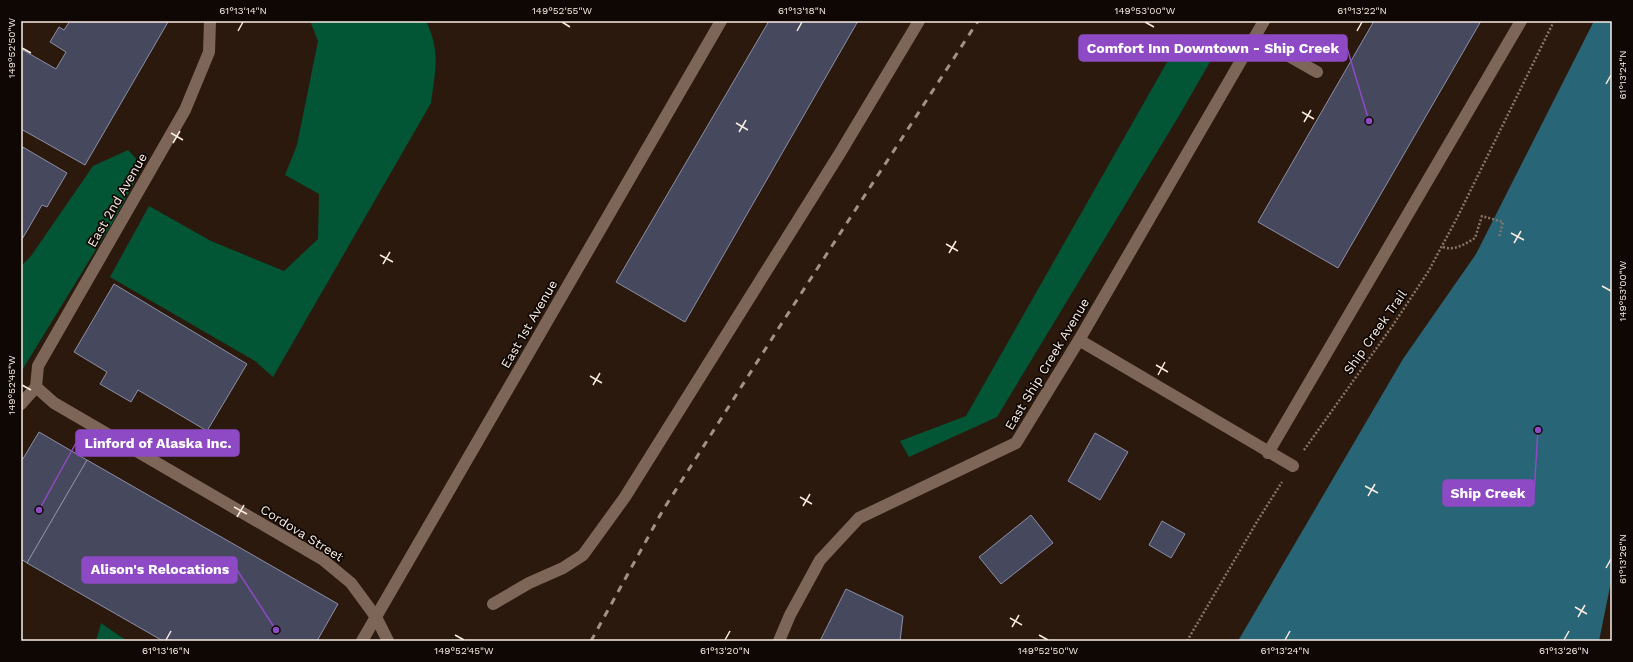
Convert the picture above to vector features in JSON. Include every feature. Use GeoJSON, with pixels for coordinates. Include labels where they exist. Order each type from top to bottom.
{"type":"FeatureCollection","features":[{"type":"Feature","properties":{"kind":"street","name":"East 2nd Avenue"},"geometry":{"type":"LineString","coordinates":[[36,387],[38,366],[185,110],[209,52],[210,21]]}},
{"type":"Feature","properties":{"kind":"street","name":"East 1st Avenue"},"geometry":{"type":"LineString","coordinates":[[362,641],[721,21]]}},
{"type":"Feature","properties":{"kind":"street"},"geometry":{"type":"LineString","coordinates":[[493,604],[529,583],[562,568],[583,555],[625,498],[840,153],[918,21]]}},
{"type":"Feature","properties":{"kind":"street","name":"East Ship Creek Avenue"},"geometry":{"type":"LineString","coordinates":[[779,641],[790,615],[820,560],[859,518],[1016,442],[1079,340],[1264,21]]}},
{"type":"Feature","properties":{"kind":"street"},"geometry":{"type":"LineString","coordinates":[[1268,453],[1521,21]]}},
{"type":"Feature","properties":{"kind":"street"},"geometry":{"type":"LineString","coordinates":[[1255,37],[1317,72]]}},
{"type":"Feature","properties":{"kind":"street"},"geometry":{"type":"LineString","coordinates":[[1079,340],[1268,453],[1293,466]]}},
{"type":"Feature","properties":{"kind":"street"},"geometry":{"type":"LineString","coordinates":[[21,404],[36,387]]}},
{"type":"Feature","properties":{"kind":"street","name":"Cordova Street"},"geometry":{"type":"LineString","coordinates":[[36,387],[54,403],[322,559],[351,582],[376,617],[388,641]]}},
{"type":"Feature","properties":{"kind":"path","name":"Ship Creek Trail"},"geometry":{"type":"LineString","coordinates":[[1188,641],[1258,520],[1293,466],[1406,306],[1443,247],[1554,21]]}},
{"type":"Feature","properties":{"kind":"path"},"geometry":{"type":"LineString","coordinates":[[1443,247],[1451,248],[1461,246],[1476,238],[1482,216],[1504,222],[1499,238]]}},
{"type":"Feature","properties":{"kind":"green space"},"geometry":{"type":"Polygon","coordinates":[[[310,21],[426,21],[434,42],[436,62],[431,103],[273,377],[255,361],[110,277],[149,206],[211,241],[284,271],[318,239],[319,194],[285,175],[297,145],[318,41],[310,21]]]}},
{"type":"Feature","properties":{"kind":"green space"},"geometry":{"type":"Polygon","coordinates":[[[1183,34],[1214,55],[997,417],[909,457],[900,441],[966,416],[1183,34]]]}},
{"type":"Feature","properties":{"kind":"green space"},"geometry":{"type":"Polygon","coordinates":[[[128,150],[143,166],[114,220],[21,372],[21,266],[31,256],[93,166],[128,150]]]}},
{"type":"Feature","properties":{"kind":"green space"},"geometry":{"type":"Polygon","coordinates":[[[101,623],[127,641],[96,641],[101,623]]]}},
{"type":"Feature","properties":{"kind":"water"},"geometry":{"type":"Polygon","coordinates":[[[1594,21],[1612,21],[1612,577],[1599,641],[1238,641],[1403,359],[1476,254],[1594,21]]]}},
{"type":"Feature","properties":{"kind":"building"},"geometry":{"type":"Polygon","coordinates":[[[70,21],[168,22],[85,165],[21,129],[21,49],[56,69],[66,52],[50,42],[59,27],[64,30],[70,21]]]}},
{"type":"Feature","properties":{"kind":"building"},"geometry":{"type":"Polygon","coordinates":[[[769,21],[858,21],[685,322],[616,282],[769,21]]]}},
{"type":"Feature","properties":{"kind":"building"},"geometry":{"type":"Polygon","coordinates":[[[1374,21],[1481,21],[1338,268],[1258,222],[1374,21]]]}},
{"type":"Feature","properties":{"kind":"building"},"geometry":{"type":"Polygon","coordinates":[[[21,146],[67,173],[47,207],[42,205],[21,241],[21,146]]]}},
{"type":"Feature","properties":{"kind":"building"},"geometry":{"type":"Polygon","coordinates":[[[114,284],[247,364],[207,431],[138,390],[131,402],[100,384],[107,372],[74,352],[114,284]]]}},
{"type":"Feature","properties":{"kind":"building"},"geometry":{"type":"Polygon","coordinates":[[[39,432],[87,460],[27,563],[21,559],[21,462],[39,432]]]}},
{"type":"Feature","properties":{"kind":"building"},"geometry":{"type":"Polygon","coordinates":[[[1095,433],[1128,452],[1100,500],[1068,481],[1095,433]]]}},
{"type":"Feature","properties":{"kind":"building"},"geometry":{"type":"Polygon","coordinates":[[[87,460],[338,604],[317,641],[163,641],[27,563],[87,460]]]}},
{"type":"Feature","properties":{"kind":"building"},"geometry":{"type":"Polygon","coordinates":[[[1031,515],[1053,543],[1001,584],[979,557],[1031,515]]]}},
{"type":"Feature","properties":{"kind":"building"},"geometry":{"type":"Polygon","coordinates":[[[1162,521],[1185,534],[1171,558],[1149,545],[1162,521]]]}},
{"type":"Feature","properties":{"kind":"building"},"geometry":{"type":"Polygon","coordinates":[[[846,589],[903,616],[900,641],[820,641],[846,589]]]}},
{"type":"Feature","properties":{"kind":"tunnel"},"geometry":{"type":"LineString","coordinates":[[1324,59],[1337,37]]}},
{"type":"Feature","properties":{"kind":"railway"},"geometry":{"type":"LineString","coordinates":[[591,641],[663,510],[780,326],[978,21]]}},
{"type":"Feature","properties":{"kind":"place","name":"Comfort Inn Downtown - Ship Creek"},"geometry":{"type":"Point","coordinates":[1369,121]}},
{"type":"Feature","properties":{"kind":"place","name":"Ship Creek"},"geometry":{"type":"Point","coordinates":[1538,430]}},
{"type":"Feature","properties":{"kind":"place","name":"Linford of Alaska Inc."},"geometry":{"type":"Point","coordinates":[39,510]}},
{"type":"Feature","properties":{"kind":"place","name":"Alison's Relocations"},"geometry":{"type":"Point","coordinates":[276,630]}}]}
